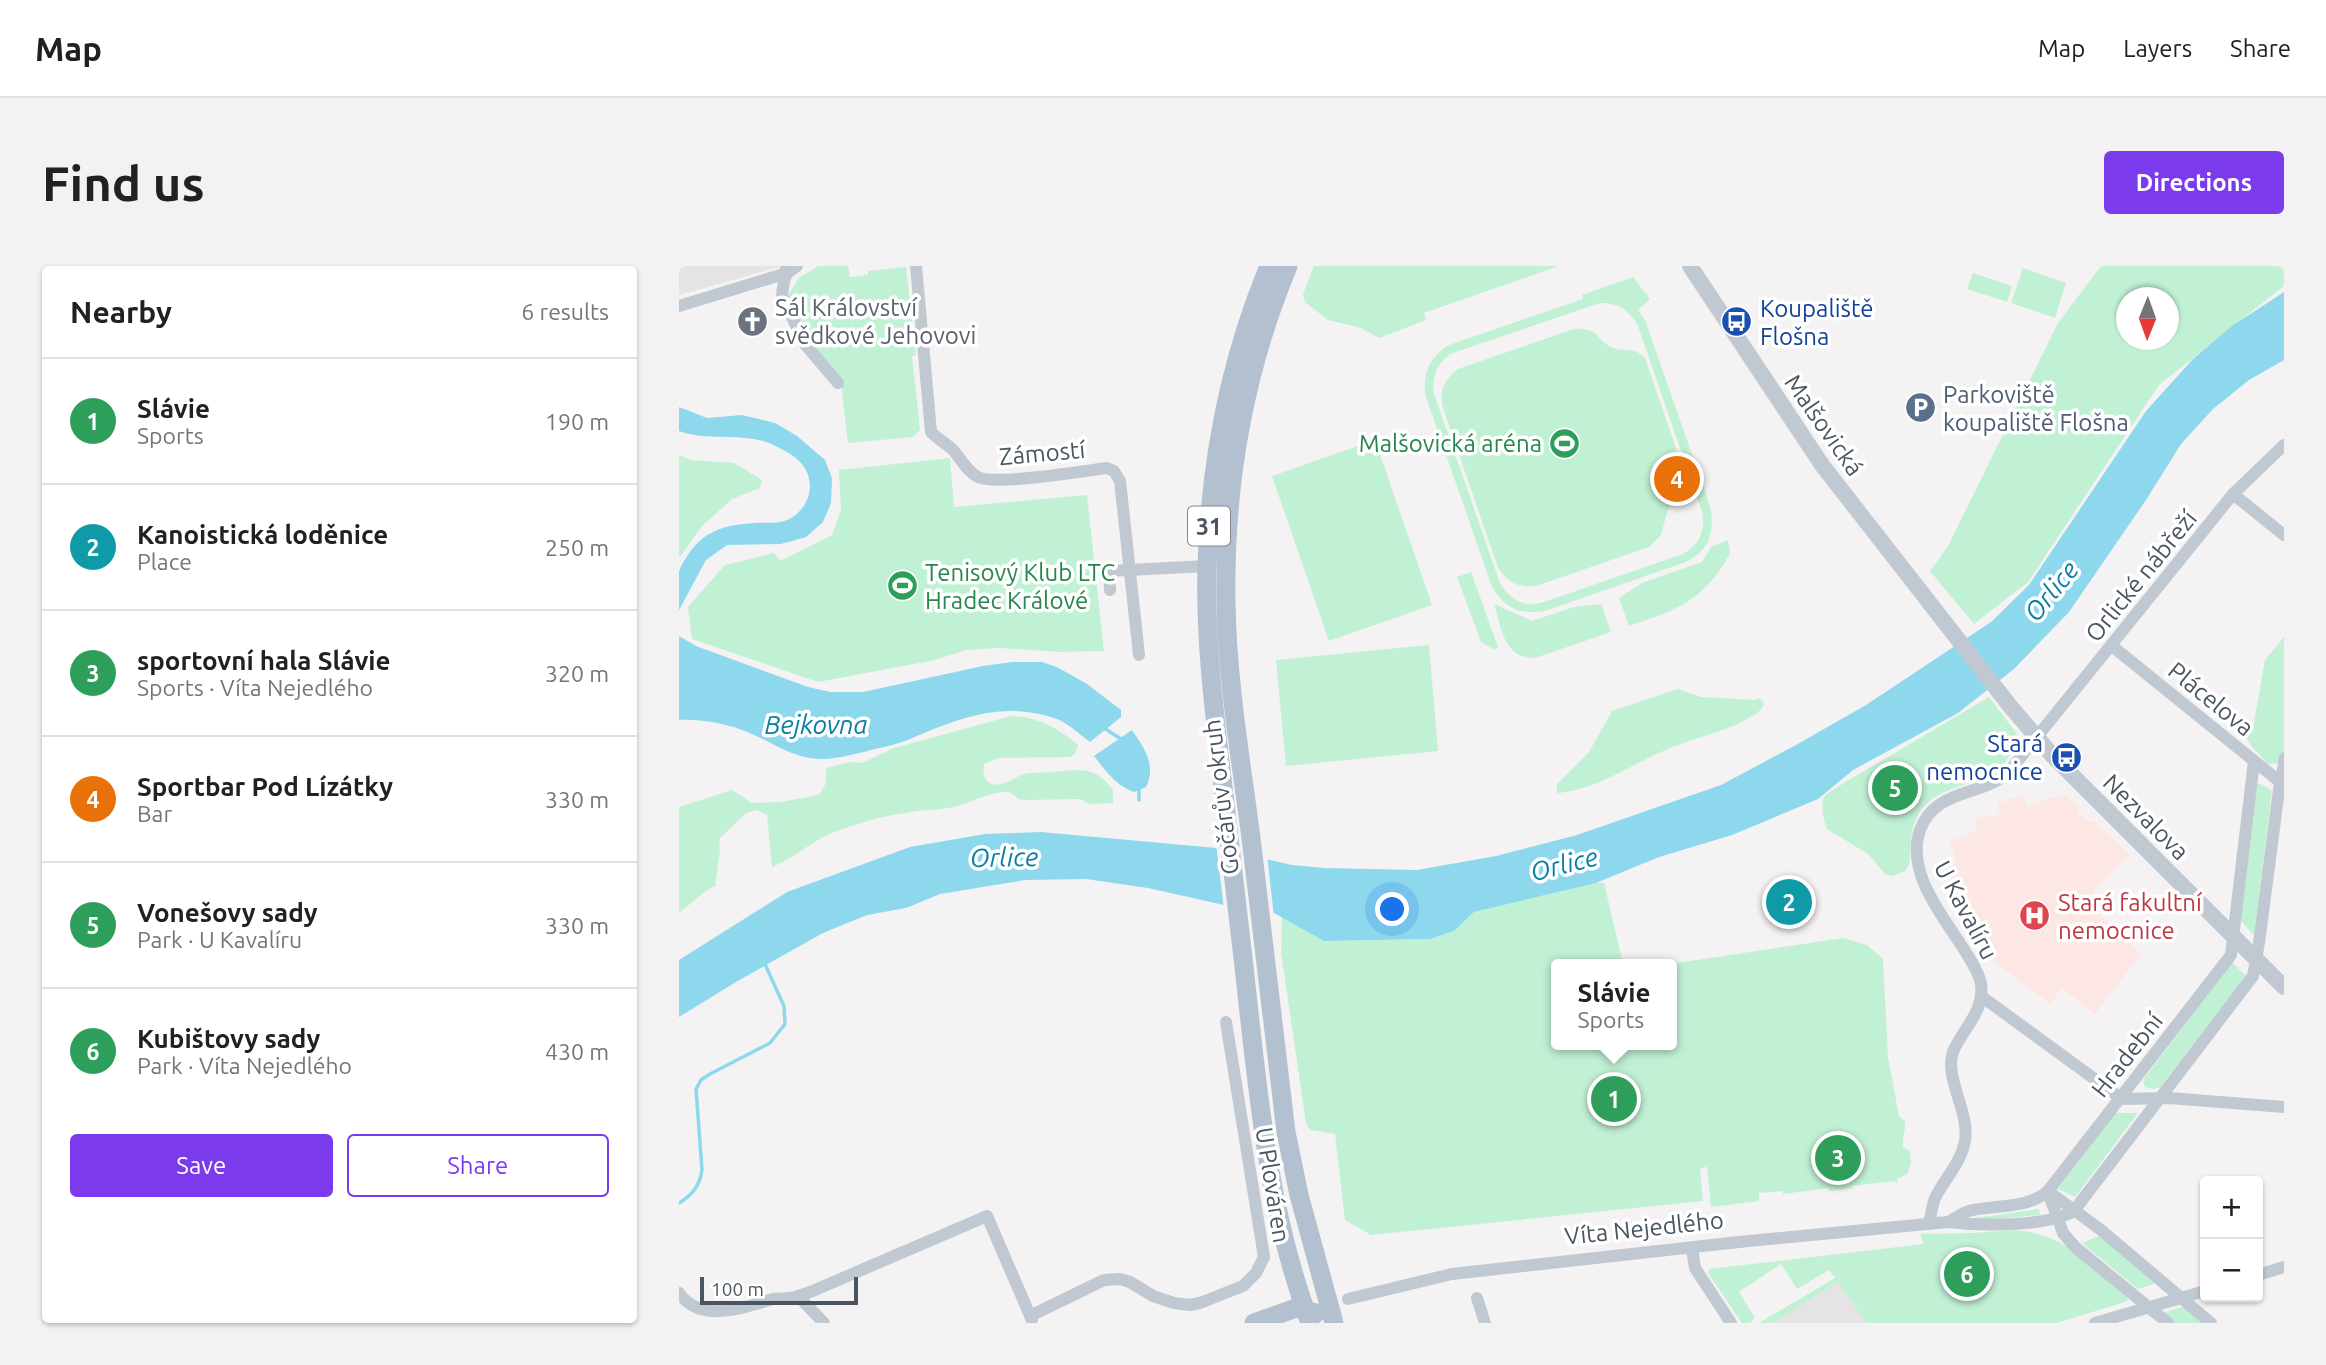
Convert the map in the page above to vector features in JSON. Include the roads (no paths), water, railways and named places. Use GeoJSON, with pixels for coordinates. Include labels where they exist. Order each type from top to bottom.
{"type":"FeatureCollection","features":[{"type":"Feature","properties":{"kind":"main road","name":"Gočárův okruh"},"geometry":{"type":"LineString","coordinates":[[1283,269],[1247,330],[1224,416],[1215,465],[1207,566],[1209,660],[1264,1135],[1279,1220],[1292,1269],[1310,1318]]}},
{"type":"Feature","properties":{"kind":"main road","name":"Gočárův okruh"},"geometry":{"type":"LineString","coordinates":[[1283,269],[1253,370],[1243,415],[1229,511],[1226,603],[1229,653],[1288,1143],[1299,1195],[1334,1323]]}},
{"type":"Feature","properties":{"kind":"main road"},"geometry":{"type":"LineString","coordinates":[[1255,1322],[1277,1303],[1292,1269]]}},
{"type":"Feature","properties":{"kind":"main road"},"geometry":{"type":"LineString","coordinates":[[1255,1322],[1292,1309],[1310,1318],[1321,1296],[1321,1277]]}},
{"type":"Feature","properties":{"kind":"street","name":"Zámostí"},"geometry":{"type":"LineString","coordinates":[[916,266],[931,432],[952,449],[980,479],[999,480],[1107,468],[1113,470],[1120,481],[1139,655]]}},
{"type":"Feature","properties":{"kind":"street","name":"Malšovická"},"geometry":{"type":"LineString","coordinates":[[1690,266],[1822,465],[1942,621]]}},
{"type":"Feature","properties":{"kind":"street"},"geometry":{"type":"LineString","coordinates":[[679,306],[790,268]]}},
{"type":"Feature","properties":{"kind":"street"},"geometry":{"type":"LineString","coordinates":[[790,268],[783,281],[782,295],[804,343],[838,383]]}},
{"type":"Feature","properties":{"kind":"street","name":"Orlické nábřeží"},"geometry":{"type":"LineString","coordinates":[[2037,738],[2233,494],[2284,445]]}},
{"type":"Feature","properties":{"kind":"street"},"geometry":{"type":"LineString","coordinates":[[2233,494],[2284,534]]}},
{"type":"Feature","properties":{"kind":"street"},"geometry":{"type":"LineString","coordinates":[[1110,590],[1109,571],[1207,566]]}},
{"type":"Feature","properties":{"kind":"street","name":"Nezvalova"},"geometry":{"type":"LineString","coordinates":[[1942,621],[2037,738],[2284,987]]}},
{"type":"Feature","properties":{"kind":"street","name":"Plácelova"},"geometry":{"type":"LineString","coordinates":[[2112,646],[2282,781]]}},
{"type":"Feature","properties":{"kind":"street","name":"U Kavalíru"},"geometry":{"type":"LineString","coordinates":[[1929,1224],[1936,1196],[1960,1159],[1965,1141],[1963,1110],[1951,1062],[1953,1051],[1975,1015],[1981,996],[1978,974],[1934,901],[1919,869],[1916,860],[1920,831],[1935,807],[1950,797],[2000,779],[2037,738]]}},
{"type":"Feature","properties":{"kind":"street","name":"Hradební"},"geometry":{"type":"LineString","coordinates":[[2073,1212],[2253,976],[2284,757]]}},
{"type":"Feature","properties":{"kind":"street","name":"Hradební"},"geometry":{"type":"LineString","coordinates":[[2048,1191],[2231,955],[2254,761]]}},
{"type":"Feature","properties":{"kind":"street","name":"U Kavalíru"},"geometry":{"type":"LineString","coordinates":[[1981,996],[2121,1098]]}},
{"type":"Feature","properties":{"kind":"street","name":"U Plováren"},"geometry":{"type":"LineString","coordinates":[[1031,1319],[1104,1280],[1120,1279],[1130,1282],[1153,1296],[1190,1306],[1243,1286],[1256,1273],[1264,1257],[1226,1022]]}},
{"type":"Feature","properties":{"kind":"street"},"geometry":{"type":"LineString","coordinates":[[2121,1098],[2284,1107]]}},
{"type":"Feature","properties":{"kind":"street"},"geometry":{"type":"LineString","coordinates":[[2048,1191],[2101,1230],[2211,1323]]}},
{"type":"Feature","properties":{"kind":"street"},"geometry":{"type":"LineString","coordinates":[[2048,1191],[2063,1233],[2075,1247],[2168,1323]]}},
{"type":"Feature","properties":{"kind":"street","name":"Víta Nejedlého"},"geometry":{"type":"LineString","coordinates":[[1948,1222],[1967,1212],[2028,1203],[2048,1191]]}},
{"type":"Feature","properties":{"kind":"street","name":"Víta Nejedlého"},"geometry":{"type":"LineString","coordinates":[[1347,1299],[1452,1274],[1948,1222],[1973,1225],[2043,1221],[2073,1212]]}},
{"type":"Feature","properties":{"kind":"street"},"geometry":{"type":"LineString","coordinates":[[679,1293],[683,1302],[698,1316],[713,1320],[725,1318],[775,1298],[798,1297],[987,1216],[1031,1319]]}},
{"type":"Feature","properties":{"kind":"street"},"geometry":{"type":"LineString","coordinates":[[1692,1248],[1695,1268],[1731,1323]]}},
{"type":"Feature","properties":{"kind":"street"},"geometry":{"type":"LineString","coordinates":[[2263,1273],[2284,1267]]}},
{"type":"Feature","properties":{"kind":"street"},"geometry":{"type":"LineString","coordinates":[[2095,1323],[2200,1292]]}},
{"type":"Feature","properties":{"kind":"street"},"geometry":{"type":"LineString","coordinates":[[798,1297],[824,1323]]}},
{"type":"Feature","properties":{"kind":"street"},"geometry":{"type":"LineString","coordinates":[[1477,1298],[1485,1323]]}},
{"type":"Feature","properties":{"kind":"water","name":"Orlice"},"geometry":{"type":"Polygon","coordinates":[[[2284,292],[2284,360],[2249,380],[2213,409],[2181,444],[2069,612],[2014,669],[1958,713],[1853,770],[1818,799],[1732,835],[1659,857],[1596,883],[1474,912],[1454,931],[1430,939],[1324,941],[1274,913],[1148,888],[1086,879],[1025,880],[940,894],[906,908],[867,915],[823,933],[679,1017],[679,960],[787,892],[910,847],[985,834],[1041,832],[1216,848],[1292,865],[1417,870],[1496,856],[1577,835],[1721,785],[1866,705],[1991,622],[2029,585],[2146,411],[2193,359],[2232,326],[2284,292]]]}},
{"type":"Feature","properties":{"kind":"water"},"geometry":{"type":"Polygon","coordinates":[[[679,407],[707,418],[742,415],[775,423],[797,436],[825,460],[832,478],[831,503],[823,522],[806,537],[781,544],[727,545],[706,560],[679,610],[679,570],[699,541],[724,528],[791,518],[807,501],[810,485],[801,463],[769,443],[679,431],[679,407]]]}},
{"type":"Feature","properties":{"kind":"water","name":"Bejkovna"},"geometry":{"type":"Polygon","coordinates":[[[679,636],[696,646],[808,687],[830,692],[863,692],[983,666],[1042,662],[1087,684],[1121,710],[1121,717],[1090,742],[1054,718],[1034,713],[996,712],[960,720],[890,746],[838,758],[812,758],[794,754],[734,727],[707,721],[679,720],[679,636]]]}},
{"type":"Feature","properties":{"kind":"water"},"geometry":{"type":"Polygon","coordinates":[[[1132,730],[1150,764],[1146,787],[1134,792],[1116,782],[1094,756],[1132,730]]]}},
{"type":"Feature","properties":{"kind":"waterway"},"geometry":{"type":"LineString","coordinates":[[1104,728],[1121,739]]}},
{"type":"Feature","properties":{"kind":"waterway"},"geometry":{"type":"LineString","coordinates":[[1139,786],[1139,800]]}},
{"type":"Feature","properties":{"kind":"waterway"},"geometry":{"type":"LineString","coordinates":[[679,1203],[695,1189],[702,1170],[696,1089],[701,1080],[770,1043],[785,1024],[784,1006],[764,962]]}},
{"type":"Feature","properties":{"kind":"place","name":"Sál Království svědkové Jehovovi"},"geometry":{"type":"Point","coordinates":[752,321]}},
{"type":"Feature","properties":{"kind":"place","name":"Koupaliště Flošna"},"geometry":{"type":"Point","coordinates":[1737,322]}},
{"type":"Feature","properties":{"kind":"place","name":"Parkoviště koupaliště Flošna"},"geometry":{"type":"Point","coordinates":[1920,408]}},
{"type":"Feature","properties":{"kind":"place","name":"Malšovická aréna"},"geometry":{"type":"Point","coordinates":[1565,443]}},
{"type":"Feature","properties":{"kind":"place","name":"Sportbar Pod Lízátky"},"geometry":{"type":"Point","coordinates":[1677,479]}},
{"type":"Feature","properties":{"kind":"place","name":"Tenisový Klub LTC Hradec Králové"},"geometry":{"type":"Point","coordinates":[902,586]}},
{"type":"Feature","properties":{"kind":"place","name":"Stará nemocnice"},"geometry":{"type":"Point","coordinates":[2066,757]}},
{"type":"Feature","properties":{"kind":"place","name":"Vonešovy sady"},"geometry":{"type":"Point","coordinates":[1895,788]}},
{"type":"Feature","properties":{"kind":"place","name":"Kanoistická loděnice"},"geometry":{"type":"Point","coordinates":[1789,902]}},
{"type":"Feature","properties":{"kind":"place","name":"Stará fakultní nemocnice"},"geometry":{"type":"Point","coordinates":[2035,916]}},
{"type":"Feature","properties":{"kind":"place","name":"Slávie"},"geometry":{"type":"Point","coordinates":[1614,1099]}},
{"type":"Feature","properties":{"kind":"place","name":"sportovní hala Slávie"},"geometry":{"type":"Point","coordinates":[1838,1158]}},
{"type":"Feature","properties":{"kind":"place","name":"Kubištovy sady"},"geometry":{"type":"Point","coordinates":[1967,1274]}}]}
